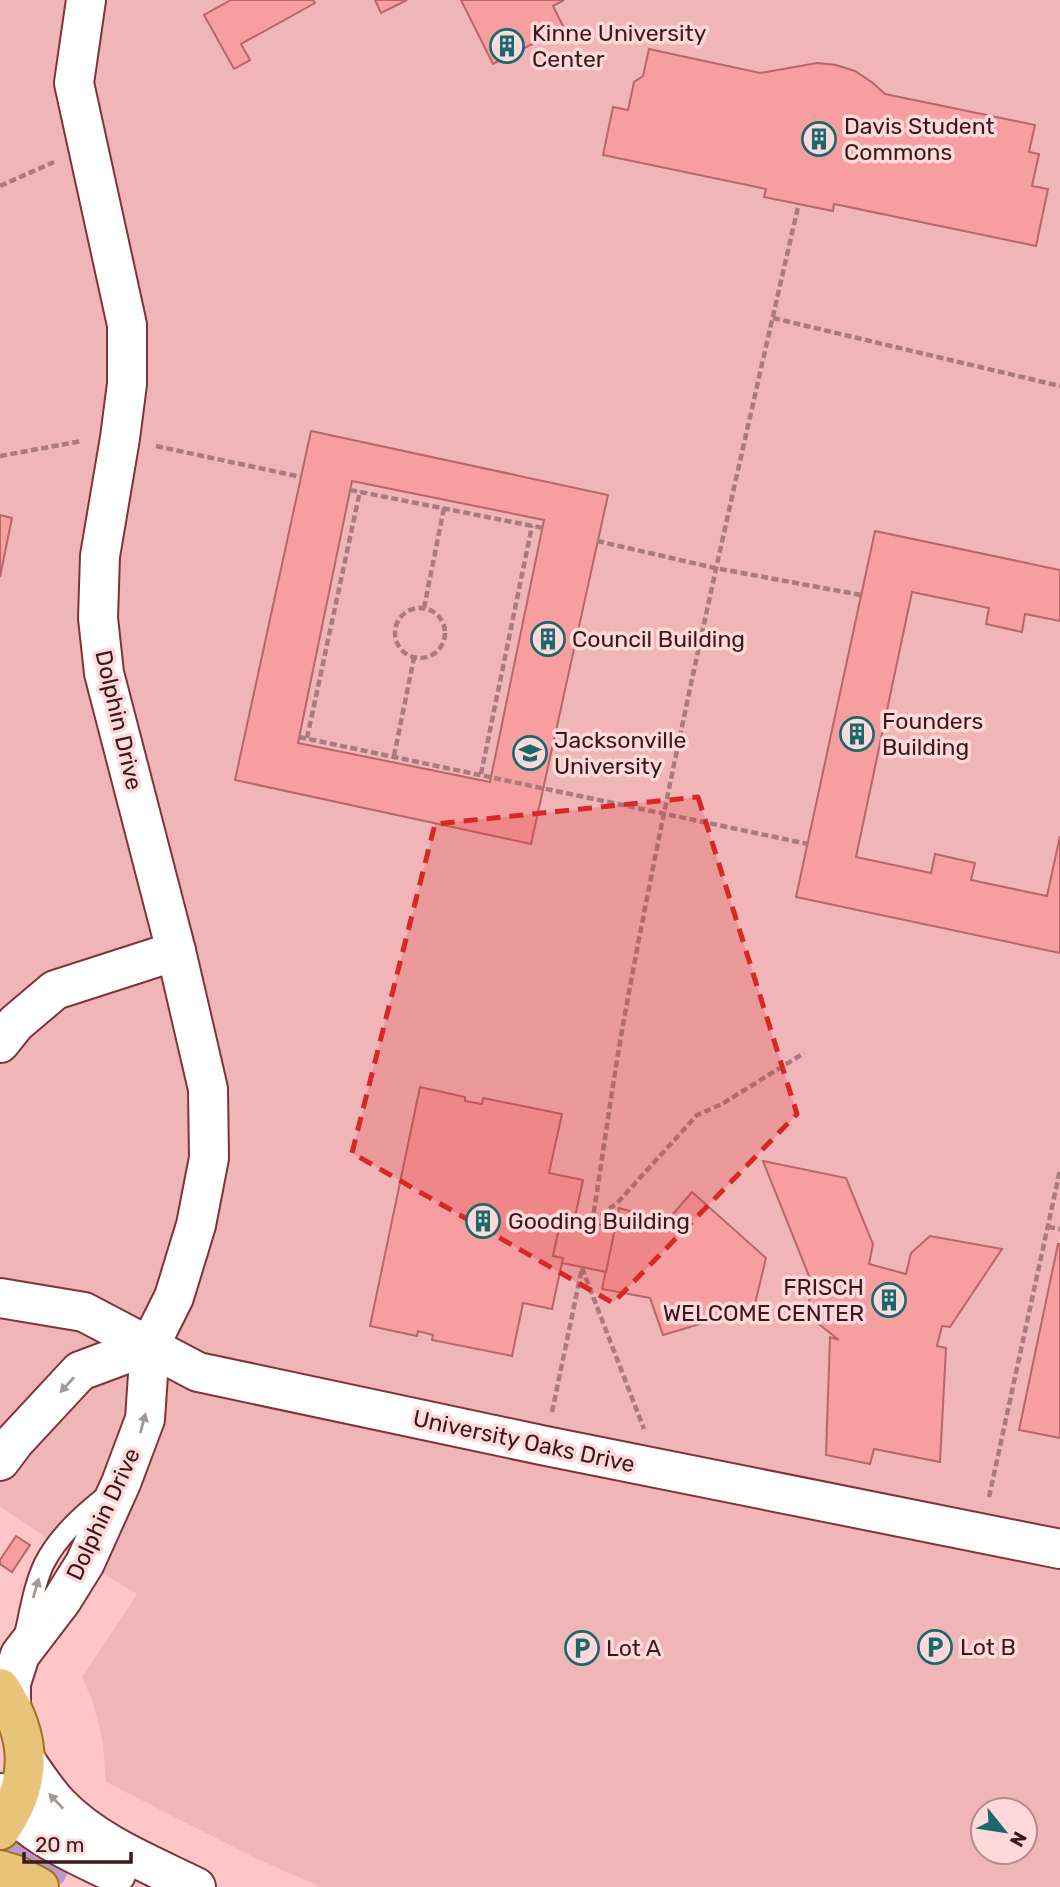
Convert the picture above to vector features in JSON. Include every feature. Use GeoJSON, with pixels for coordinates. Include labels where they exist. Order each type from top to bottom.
{"type":"FeatureCollection","features":[{"type":"Feature","properties":{"kind":"main road"},"geometry":{"type":"LineString","coordinates":[[4,1811],[22,1787],[26,1761],[23,1739],[6,1698]]}},
{"type":"Feature","properties":{"kind":"main road"},"geometry":{"type":"LineString","coordinates":[[0,1870],[39,1887]]}},
{"type":"Feature","properties":{"kind":"street","name":"Dolphin Drive"},"geometry":{"type":"LineString","coordinates":[[6,1698],[20,1655],[62,1600],[85,1563],[121,1483],[145,1419],[150,1345],[174,1297],[196,1225],[209,1158],[208,1088],[102,659],[98,618],[100,556],[127,384],[127,325],[74,83],[86,0]]}},
{"type":"Feature","properties":{"kind":"street"},"geometry":{"type":"LineString","coordinates":[[0,1043],[16,1023],[55,990],[176,951]]}},
{"type":"Feature","properties":{"kind":"street","name":"University Oaks Drive"},"geometry":{"type":"LineString","coordinates":[[0,1298],[84,1312],[198,1372],[546,1446],[1060,1549]]}},
{"type":"Feature","properties":{"kind":"street"},"geometry":{"type":"LineString","coordinates":[[0,1461],[80,1371],[150,1345]]}},
{"type":"Feature","properties":{"kind":"street"},"geometry":{"type":"LineString","coordinates":[[26,1761],[48,1793],[80,1824],[109,1844],[196,1887]]}},
{"type":"Feature","properties":{"kind":"street"},"geometry":{"type":"LineString","coordinates":[[4,1811],[47,1838],[143,1887]]}},
{"type":"Feature","properties":{"kind":"path"},"geometry":{"type":"LineString","coordinates":[[0,186],[88,147]]}},
{"type":"Feature","properties":{"kind":"path"},"geometry":{"type":"LineString","coordinates":[[798,207],[715,568],[665,813],[624,1020],[592,1223],[620,1202],[697,1115],[722,1104],[804,1053]]}},
{"type":"Feature","properties":{"kind":"path"},"geometry":{"type":"LineString","coordinates":[[773,318],[1060,386]]}},
{"type":"Feature","properties":{"kind":"path"},"geometry":{"type":"LineString","coordinates":[[0,456],[75,442],[120,438],[301,477]]}},
{"type":"Feature","properties":{"kind":"path"},"geometry":{"type":"LineString","coordinates":[[350,489],[543,528]]}},
{"type":"Feature","properties":{"kind":"path"},"geometry":{"type":"LineString","coordinates":[[307,738],[360,491]]}},
{"type":"Feature","properties":{"kind":"path"},"geometry":{"type":"LineString","coordinates":[[424,608],[444,508]]}},
{"type":"Feature","properties":{"kind":"path"},"geometry":{"type":"LineString","coordinates":[[481,774],[533,526]]}},
{"type":"Feature","properties":{"kind":"path"},"geometry":{"type":"LineString","coordinates":[[597,541],[715,568],[861,595]]}},
{"type":"Feature","properties":{"kind":"path"},"geometry":{"type":"LineString","coordinates":[[424,608],[438,615],[445,630],[444,638],[442,646],[430,657],[414,658],[406,655],[395,642],[396,624],[400,616],[407,611],[424,608]]}},
{"type":"Feature","properties":{"kind":"path"},"geometry":{"type":"LineString","coordinates":[[394,756],[414,658]]}},
{"type":"Feature","properties":{"kind":"path"},"geometry":{"type":"LineString","coordinates":[[299,737],[808,844]]}},
{"type":"Feature","properties":{"kind":"path"},"geometry":{"type":"LineString","coordinates":[[988,1505],[1060,1170]]}},
{"type":"Feature","properties":{"kind":"path"},"geometry":{"type":"LineString","coordinates":[[1048,1227],[1060,1229]]}},
{"type":"Feature","properties":{"kind":"path"},"geometry":{"type":"LineString","coordinates":[[546,1446],[582,1268],[659,1469]]}},
{"type":"Feature","properties":{"kind":"highlighted area"},"geometry":{"type":"Polygon","coordinates":[[[698,797],[797,1114],[613,1303],[352,1153],[435,824],[698,797]]]}},
{"type":"Feature","properties":{"kind":"shaded area","name":"Jacksonville University"},"geometry":{"type":"Polygon","coordinates":[[[0,0],[1060,0],[1060,1887],[321,1887],[257,1859],[106,1782],[103,1743],[93,1702],[82,1677],[137,1594],[68,1553],[0,1506],[0,0]]]}},
{"type":"Feature","properties":{"kind":"shaded area"},"geometry":{"type":"Polygon","coordinates":[[[14,1839],[71,1868],[62,1884],[4,1854],[14,1839]]]}},
{"type":"Feature","properties":{"kind":"building"},"geometry":{"type":"Polygon","coordinates":[[[231,0],[313,0],[315,3],[241,44],[250,60],[234,69],[204,15],[231,0]]]}},
{"type":"Feature","properties":{"kind":"building"},"geometry":{"type":"Polygon","coordinates":[[[375,0],[407,0],[381,13],[375,0]]]}},
{"type":"Feature","properties":{"kind":"building","name":"Kinne University Center"},"geometry":{"type":"Polygon","coordinates":[[[461,0],[564,0],[553,6],[564,28],[493,64],[461,0]]]}},
{"type":"Feature","properties":{"kind":"building","name":"Davis Student Commons"},"geometry":{"type":"Polygon","coordinates":[[[649,49],[760,73],[817,63],[836,65],[855,71],[885,94],[1035,125],[1029,152],[1039,154],[1032,186],[1048,189],[1036,246],[834,204],[833,211],[764,197],[766,189],[603,155],[613,107],[628,110],[634,82],[643,76],[649,49]]]}},
{"type":"Feature","properties":{"kind":"building","name":"Council Building"},"geometry":{"type":"Polygon","coordinates":[[[311,431],[608,495],[531,844],[235,780],[311,431]],[[352,481],[298,743],[490,782],[544,520],[352,481]]]}},
{"type":"Feature","properties":{"kind":"building"},"geometry":{"type":"Polygon","coordinates":[[[0,515],[12,518],[0,577],[0,515]]]}},
{"type":"Feature","properties":{"kind":"building","name":"Founders Building"},"geometry":{"type":"Polygon","coordinates":[[[875,531],[1060,570],[1060,621],[1025,614],[1022,632],[986,624],[989,608],[912,592],[856,857],[931,873],[935,854],[975,863],[971,880],[1047,896],[1060,836],[1060,953],[796,897],[875,531]]]}},
{"type":"Feature","properties":{"kind":"building","name":"Gooding Building"},"geometry":{"type":"Polygon","coordinates":[[[420,1087],[465,1097],[465,1101],[482,1104],[483,1098],[562,1114],[549,1173],[583,1180],[573,1226],[560,1224],[553,1256],[563,1258],[552,1309],[523,1303],[512,1356],[432,1340],[433,1335],[418,1331],[417,1336],[370,1326],[420,1087]]]}},
{"type":"Feature","properties":{"kind":"building","name":"FRISCH WELCOME CENTER"},"geometry":{"type":"Polygon","coordinates":[[[763,1161],[846,1178],[873,1244],[869,1264],[906,1274],[911,1253],[930,1236],[1002,1249],[950,1327],[942,1326],[937,1346],[946,1348],[940,1462],[874,1449],[870,1464],[826,1455],[830,1337],[839,1340],[806,1314],[813,1286],[763,1161]]]}},
{"type":"Feature","properties":{"kind":"building"},"geometry":{"type":"Polygon","coordinates":[[[692,1192],[766,1258],[754,1308],[663,1335],[650,1298],[602,1289],[619,1208],[667,1221],[692,1192]]]}},
{"type":"Feature","properties":{"kind":"building"},"geometry":{"type":"Polygon","coordinates":[[[574,1219],[615,1228],[606,1272],[562,1263],[563,1258],[553,1256],[560,1224],[573,1226],[574,1219]]]}},
{"type":"Feature","properties":{"kind":"building"},"geometry":{"type":"Polygon","coordinates":[[[1060,1244],[1060,1438],[1019,1430],[1060,1244]]]}},
{"type":"Feature","properties":{"kind":"building"},"geometry":{"type":"Polygon","coordinates":[[[16,1536],[30,1545],[12,1572],[0,1564],[0,1560],[16,1536]]]}},
{"type":"Feature","properties":{"kind":"place","name":"Kinne University Center"},"geometry":{"type":"Point","coordinates":[507,46]}},
{"type":"Feature","properties":{"kind":"place","name":"Davis Student Commons"},"geometry":{"type":"Point","coordinates":[819,139]}},
{"type":"Feature","properties":{"kind":"place","name":"Council Building"},"geometry":{"type":"Point","coordinates":[548,639]}},
{"type":"Feature","properties":{"kind":"place","name":"Founders Building"},"geometry":{"type":"Point","coordinates":[857,734]}},
{"type":"Feature","properties":{"kind":"place","name":"Jacksonville University"},"geometry":{"type":"Point","coordinates":[530,753]}},
{"type":"Feature","properties":{"kind":"place","name":"Gooding Building"},"geometry":{"type":"Point","coordinates":[483,1221]}},
{"type":"Feature","properties":{"kind":"place","name":"FRISCH WELCOME CENTER"},"geometry":{"type":"Point","coordinates":[889,1300]}},
{"type":"Feature","properties":{"kind":"place","name":"Lot B"},"geometry":{"type":"Point","coordinates":[935,1647]}},
{"type":"Feature","properties":{"kind":"place","name":"Lot A"},"geometry":{"type":"Point","coordinates":[582,1648]}}]}
